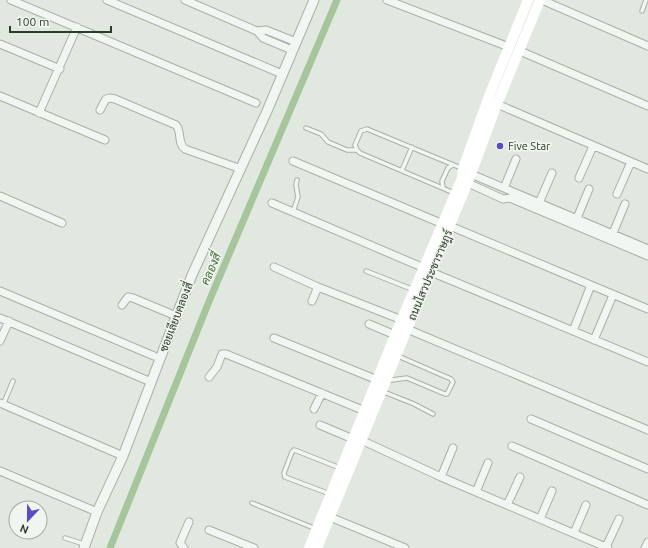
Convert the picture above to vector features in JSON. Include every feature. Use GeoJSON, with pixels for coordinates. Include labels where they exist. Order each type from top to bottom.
{"type":"FeatureCollection","features":[{"type":"Feature","properties":{"kind":"main road","name":"ถนนไสวประชาราษฎร์"},"geometry":{"type":"LineString","coordinates":[[309,548],[341,468],[357,440],[407,329],[427,270],[447,225],[491,91],[528,0]]}},
{"type":"Feature","properties":{"kind":"main road","name":"ถนนไสวประชาราษฎร์"},"geometry":{"type":"LineString","coordinates":[[447,225],[464,173],[497,104],[541,0]]}},
{"type":"Feature","properties":{"kind":"main road","name":"ถนนไสวประชาราษฎร์"},"geometry":{"type":"LineString","coordinates":[[317,548],[330,517],[357,440],[365,411],[383,383],[395,335],[415,291],[427,270]]}},
{"type":"Feature","properties":{"kind":"street"},"geometry":{"type":"LineString","coordinates":[[11,0],[256,103]]}},
{"type":"Feature","properties":{"kind":"street"},"geometry":{"type":"LineString","coordinates":[[107,0],[282,74]]}},
{"type":"Feature","properties":{"kind":"street"},"geometry":{"type":"LineString","coordinates":[[185,0],[257,31],[266,30],[294,46]]}},
{"type":"Feature","properties":{"kind":"street","name":"ซอยเลียบคลองสี่"},"geometry":{"type":"LineString","coordinates":[[85,546],[97,512],[123,456],[192,275],[241,169],[314,0]]}},
{"type":"Feature","properties":{"kind":"street"},"geometry":{"type":"LineString","coordinates":[[387,0],[509,47]]}},
{"type":"Feature","properties":{"kind":"street"},"geometry":{"type":"LineString","coordinates":[[541,0],[648,46]]}},
{"type":"Feature","properties":{"kind":"street"},"geometry":{"type":"LineString","coordinates":[[39,113],[60,69],[77,28]]}},
{"type":"Feature","properties":{"kind":"street"},"geometry":{"type":"LineString","coordinates":[[0,44],[60,69]]}},
{"type":"Feature","properties":{"kind":"street"},"geometry":{"type":"LineString","coordinates":[[520,51],[648,106]]}},
{"type":"Feature","properties":{"kind":"street"},"geometry":{"type":"LineString","coordinates":[[0,96],[105,140]]}},
{"type":"Feature","properties":{"kind":"street"},"geometry":{"type":"LineString","coordinates":[[100,110],[106,99],[115,99],[176,125],[178,127],[181,146],[241,169]]}},
{"type":"Feature","properties":{"kind":"street"},"geometry":{"type":"LineString","coordinates":[[497,104],[648,169]]}},
{"type":"Feature","properties":{"kind":"street"},"geometry":{"type":"LineString","coordinates":[[579,178],[593,146]]}},
{"type":"Feature","properties":{"kind":"street"},"geometry":{"type":"LineString","coordinates":[[504,188],[516,159]]}},
{"type":"Feature","properties":{"kind":"street"},"geometry":{"type":"LineString","coordinates":[[292,161],[648,309]]}},
{"type":"Feature","properties":{"kind":"street"},"geometry":{"type":"LineString","coordinates":[[617,194],[631,162]]}},
{"type":"Feature","properties":{"kind":"street"},"geometry":{"type":"LineString","coordinates":[[464,173],[504,188],[511,195],[647,253]]}},
{"type":"Feature","properties":{"kind":"street"},"geometry":{"type":"LineString","coordinates":[[464,173],[503,199],[511,195],[540,203],[576,222]]}},
{"type":"Feature","properties":{"kind":"street"},"geometry":{"type":"LineString","coordinates":[[540,203],[552,174]]}},
{"type":"Feature","properties":{"kind":"street"},"geometry":{"type":"LineString","coordinates":[[576,222],[589,190]]}},
{"type":"Feature","properties":{"kind":"street"},"geometry":{"type":"LineString","coordinates":[[0,196],[62,223]]}},
{"type":"Feature","properties":{"kind":"street"},"geometry":{"type":"LineString","coordinates":[[272,203],[427,270],[648,362]]}},
{"type":"Feature","properties":{"kind":"street"},"geometry":{"type":"LineString","coordinates":[[611,237],[625,204]]}},
{"type":"Feature","properties":{"kind":"street"},"geometry":{"type":"LineString","coordinates":[[274,267],[318,287],[402,320]]}},
{"type":"Feature","properties":{"kind":"street"},"geometry":{"type":"LineString","coordinates":[[573,331],[590,285]]}},
{"type":"Feature","properties":{"kind":"street"},"geometry":{"type":"LineString","coordinates":[[312,301],[318,287]]}},
{"type":"Feature","properties":{"kind":"street"},"geometry":{"type":"LineString","coordinates":[[0,291],[154,356]]}},
{"type":"Feature","properties":{"kind":"street"},"geometry":{"type":"LineString","coordinates":[[594,340],[613,295]]}},
{"type":"Feature","properties":{"kind":"street"},"geometry":{"type":"LineString","coordinates":[[122,305],[128,297],[133,298],[176,316]]}},
{"type":"Feature","properties":{"kind":"street"},"geometry":{"type":"LineString","coordinates":[[0,318],[151,382]]}},
{"type":"Feature","properties":{"kind":"street"},"geometry":{"type":"LineString","coordinates":[[0,341],[8,321]]}},
{"type":"Feature","properties":{"kind":"street"},"geometry":{"type":"LineString","coordinates":[[369,324],[395,335]]}},
{"type":"Feature","properties":{"kind":"street"},"geometry":{"type":"LineString","coordinates":[[407,329],[648,430]]}},
{"type":"Feature","properties":{"kind":"street"},"geometry":{"type":"LineString","coordinates":[[274,338],[383,383]]}},
{"type":"Feature","properties":{"kind":"street"},"geometry":{"type":"LineString","coordinates":[[209,377],[217,367],[222,354],[225,354],[365,411]]}},
{"type":"Feature","properties":{"kind":"street"},"geometry":{"type":"LineString","coordinates":[[314,409],[322,393]]}},
{"type":"Feature","properties":{"kind":"street"},"geometry":{"type":"LineString","coordinates":[[2,404],[123,456]]}},
{"type":"Feature","properties":{"kind":"street"},"geometry":{"type":"LineString","coordinates":[[531,420],[648,469]]}},
{"type":"Feature","properties":{"kind":"street"},"geometry":{"type":"LineString","coordinates":[[320,425],[607,548],[619,519]]}},
{"type":"Feature","properties":{"kind":"street"},"geometry":{"type":"LineString","coordinates":[[512,446],[648,503]]}},
{"type":"Feature","properties":{"kind":"street"},"geometry":{"type":"LineString","coordinates":[[441,477],[453,448]]}},
{"type":"Feature","properties":{"kind":"street"},"geometry":{"type":"LineString","coordinates":[[476,492],[488,463]]}},
{"type":"Feature","properties":{"kind":"street"},"geometry":{"type":"LineString","coordinates":[[0,471],[97,512]]}},
{"type":"Feature","properties":{"kind":"street"},"geometry":{"type":"LineString","coordinates":[[507,505],[520,477]]}},
{"type":"Feature","properties":{"kind":"street"},"geometry":{"type":"LineString","coordinates":[[540,519],[552,491]]}},
{"type":"Feature","properties":{"kind":"street"},"geometry":{"type":"LineString","coordinates":[[574,534],[586,505]]}},
{"type":"Feature","properties":{"kind":"street"},"geometry":{"type":"LineString","coordinates":[[330,517],[405,548]]}},
{"type":"Feature","properties":{"kind":"street"},"geometry":{"type":"LineString","coordinates":[[184,548],[180,543],[189,522]]}},
{"type":"Feature","properties":{"kind":"street"},"geometry":{"type":"LineString","coordinates":[[209,530],[254,548]]}},
{"type":"Feature","properties":{"kind":"street"},"geometry":{"type":"LineString","coordinates":[[645,548],[648,542]]}},
{"type":"Feature","properties":{"kind":"lane"},"geometry":{"type":"LineString","coordinates":[[642,11],[646,0]]}},
{"type":"Feature","properties":{"kind":"lane"},"geometry":{"type":"LineString","coordinates":[[306,128],[320,134],[326,141],[338,147],[347,150],[357,150]]}},
{"type":"Feature","properties":{"kind":"lane"},"geometry":{"type":"LineString","coordinates":[[456,194],[360,153],[355,145],[361,131],[364,129],[369,130],[412,147],[464,173]]}},
{"type":"Feature","properties":{"kind":"lane"},"geometry":{"type":"LineString","coordinates":[[402,170],[412,147]]}},
{"type":"Feature","properties":{"kind":"lane"},"geometry":{"type":"LineString","coordinates":[[444,189],[442,181],[448,168],[464,173]]}},
{"type":"Feature","properties":{"kind":"lane"},"geometry":{"type":"LineString","coordinates":[[293,212],[298,198],[296,186],[297,180]]}},
{"type":"Feature","properties":{"kind":"lane"},"geometry":{"type":"LineString","coordinates":[[366,271],[415,291]]}},
{"type":"Feature","properties":{"kind":"lane"},"geometry":{"type":"LineString","coordinates":[[383,383],[407,378],[447,394],[453,382],[451,379],[396,355]]}},
{"type":"Feature","properties":{"kind":"lane"},"geometry":{"type":"LineString","coordinates":[[2,404],[13,381]]}},
{"type":"Feature","properties":{"kind":"lane"},"geometry":{"type":"LineString","coordinates":[[383,383],[414,404],[433,414]]}},
{"type":"Feature","properties":{"kind":"lane"},"geometry":{"type":"LineString","coordinates":[[331,495],[285,477],[284,473],[294,450],[341,468]]}},
{"type":"Feature","properties":{"kind":"lane"},"geometry":{"type":"LineString","coordinates":[[252,503],[317,529]]}},
{"type":"Feature","properties":{"kind":"lane"},"geometry":{"type":"LineString","coordinates":[[65,538],[85,546]]}},
{"type":"Feature","properties":{"kind":"waterway","name":"คลองสี่"},"geometry":{"type":"LineString","coordinates":[[110,548],[210,299],[337,0]]}},
{"type":"Feature","properties":{"kind":"place","name":"Five Star"},"geometry":{"type":"Point","coordinates":[500,146]}}]}
